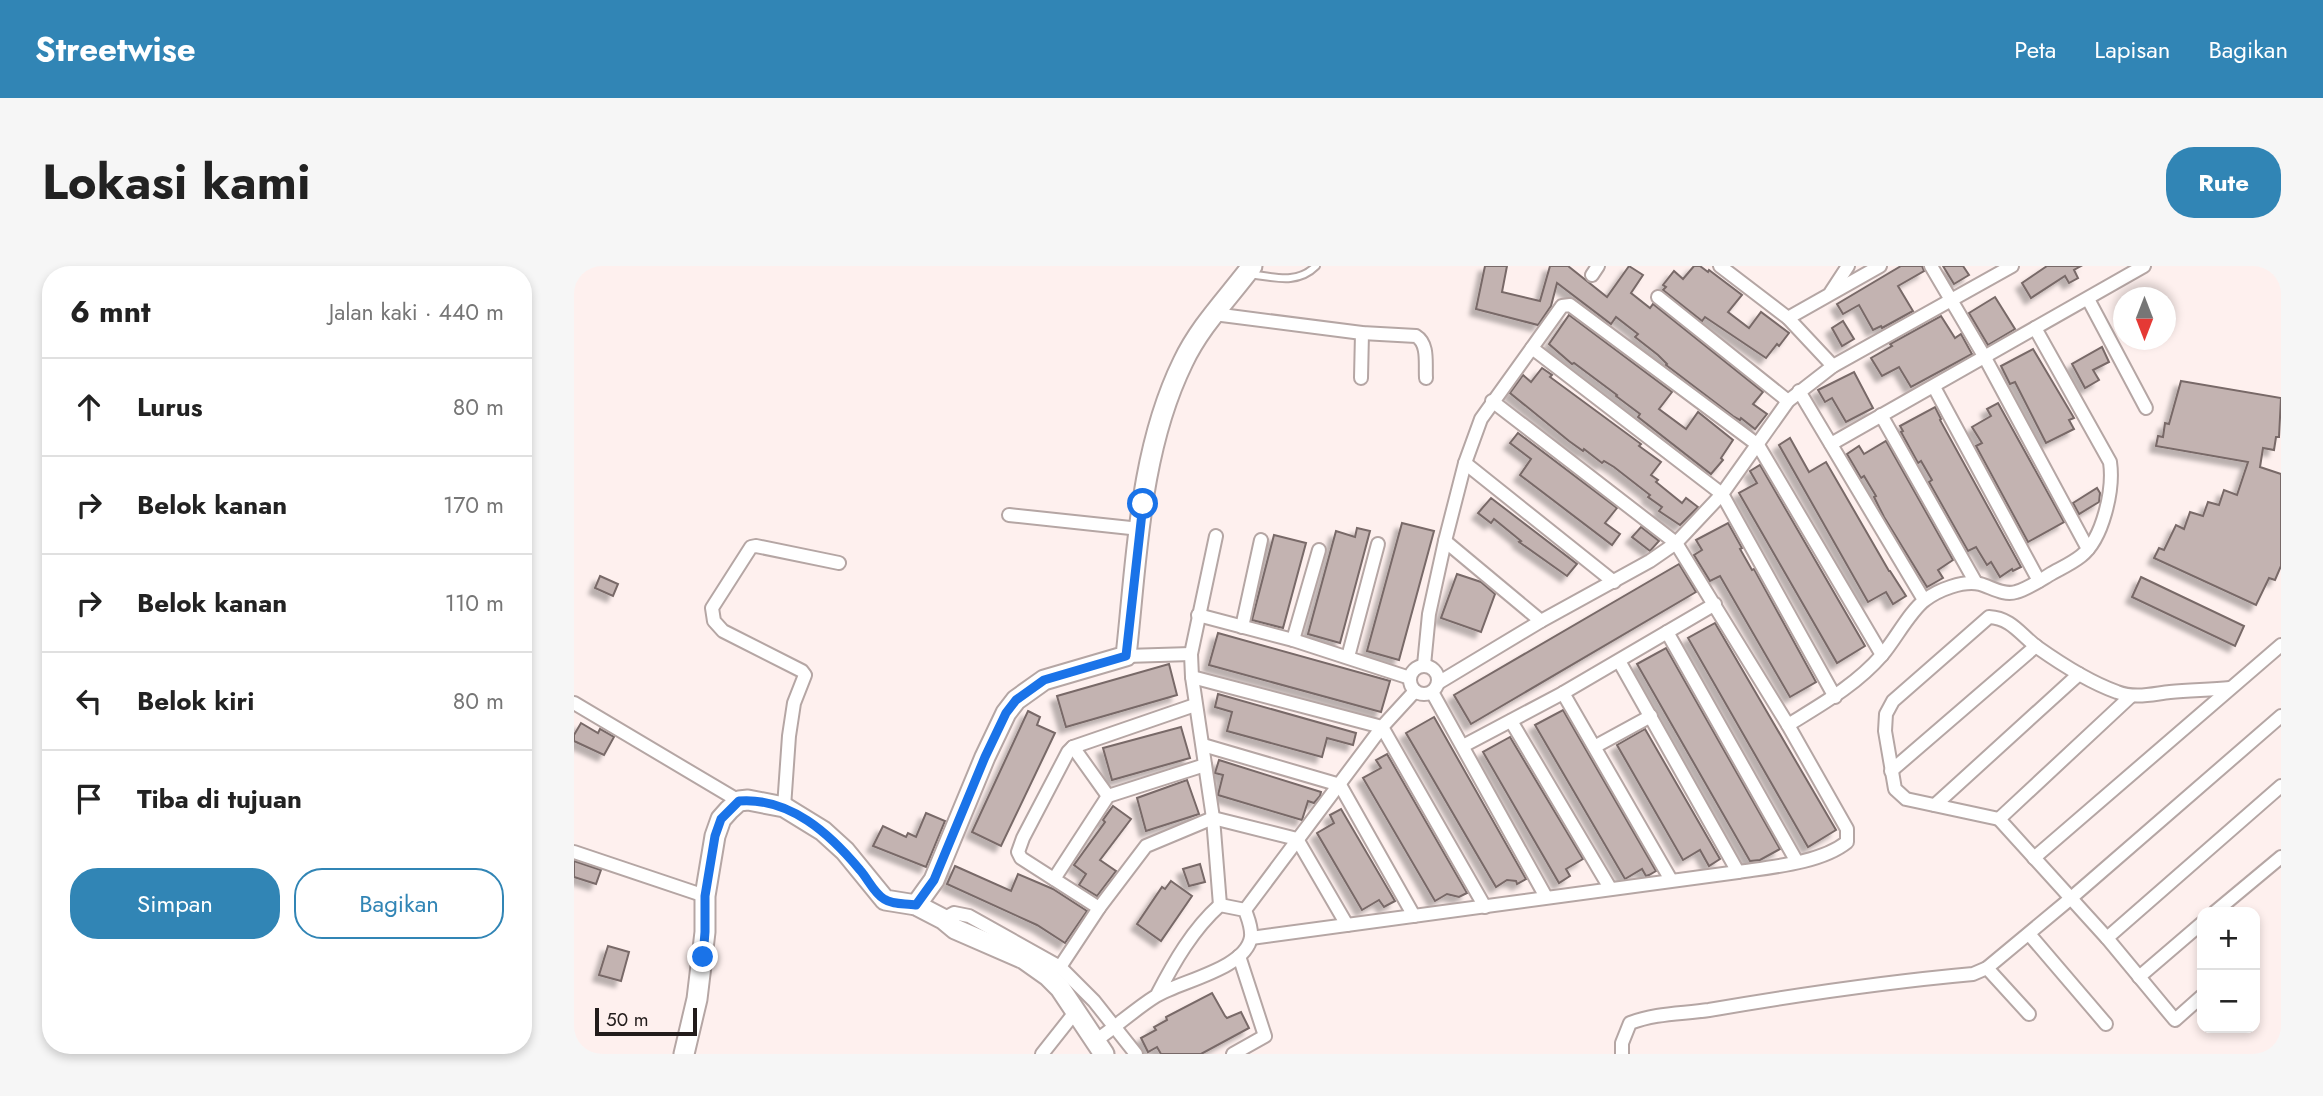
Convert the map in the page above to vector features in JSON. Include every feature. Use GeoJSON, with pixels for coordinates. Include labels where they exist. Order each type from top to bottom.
{"type":"FeatureCollection","features":[{"type":"Feature","properties":{"kind":"street"},"geometry":{"type":"LineString","coordinates":[[1720,266],[1788,318],[1833,366]]}},
{"type":"Feature","properties":{"kind":"street"},"geometry":{"type":"LineString","coordinates":[[1830,294],[1848,266]]}},
{"type":"Feature","properties":{"kind":"street"},"geometry":{"type":"LineString","coordinates":[[1788,318],[1880,266]]}},
{"type":"Feature","properties":{"kind":"street"},"geometry":{"type":"LineString","coordinates":[[1931,266],[1984,356],[2088,549]]}},
{"type":"Feature","properties":{"kind":"street"},"geometry":{"type":"LineString","coordinates":[[1546,897],[1463,746],[1435,688],[1437,673],[1424,665],[1414,669],[1410,685],[1415,691],[1424,694],[1435,688],[1541,621],[1614,582],[1676,543],[1722,494],[1788,401],[1799,391],[1833,366],[2012,266]]}},
{"type":"Feature","properties":{"kind":"street"},"geometry":{"type":"LineString","coordinates":[[1831,444],[2144,266]]}},
{"type":"Feature","properties":{"kind":"street"},"geometry":{"type":"LineString","coordinates":[[1126,656],[1140,529],[1151,460],[1170,391],[1184,359],[1214,314],[1249,270]]}},
{"type":"Feature","properties":{"kind":"street"},"geometry":{"type":"LineString","coordinates":[[1658,297],[1788,401]]}},
{"type":"Feature","properties":{"kind":"street"},"geometry":{"type":"LineString","coordinates":[[2088,299],[2146,408]]}},
{"type":"Feature","properties":{"kind":"street"},"geometry":{"type":"LineString","coordinates":[[1424,665],[1429,614],[1445,541],[1465,463],[1481,419],[1562,306],[1570,305],[1758,445],[1882,655]]}},
{"type":"Feature","properties":{"kind":"street"},"geometry":{"type":"LineString","coordinates":[[1214,314],[1362,333],[1416,336],[1424,345],[1426,378]]}},
{"type":"Feature","properties":{"kind":"street"},"geometry":{"type":"LineString","coordinates":[[1788,724],[1857,681],[1882,655],[1924,600],[1949,587],[1976,583],[2014,593],[2039,581],[2088,549],[2105,516],[2112,476],[2110,462],[2035,328]]}},
{"type":"Feature","properties":{"kind":"street"},"geometry":{"type":"LineString","coordinates":[[1361,378],[1362,333]]}},
{"type":"Feature","properties":{"kind":"street"},"geometry":{"type":"LineString","coordinates":[[1532,348],[1722,494],[1835,697]]}},
{"type":"Feature","properties":{"kind":"street"},"geometry":{"type":"LineString","coordinates":[[1934,387],[2039,581]]}},
{"type":"Feature","properties":{"kind":"street"},"geometry":{"type":"LineString","coordinates":[[1799,391],[1924,600]]}},
{"type":"Feature","properties":{"kind":"street"},"geometry":{"type":"LineString","coordinates":[[1251,938],[1738,872],[1797,862],[1835,850],[1847,842],[1847,829],[1788,724],[1676,543],[1492,401]]}},
{"type":"Feature","properties":{"kind":"street"},"geometry":{"type":"LineString","coordinates":[[1881,415],[1976,583]]}},
{"type":"Feature","properties":{"kind":"street"},"geometry":{"type":"LineString","coordinates":[[1465,463],[1614,582]]}},
{"type":"Feature","properties":{"kind":"street"},"geometry":{"type":"LineString","coordinates":[[1009,515],[1140,529]]}},
{"type":"Feature","properties":{"kind":"street"},"geometry":{"type":"LineString","coordinates":[[1157,995],[1194,934],[1220,905],[1213,818],[1195,705],[1191,654],[1216,536]]}},
{"type":"Feature","properties":{"kind":"street"},"geometry":{"type":"LineString","coordinates":[[1242,627],[1261,540]]}},
{"type":"Feature","properties":{"kind":"street"},"geometry":{"type":"LineString","coordinates":[[1445,541],[1541,621]]}},
{"type":"Feature","properties":{"kind":"street"},"geometry":{"type":"LineString","coordinates":[[1348,657],[1378,544]]}},
{"type":"Feature","properties":{"kind":"street"},"geometry":{"type":"LineString","coordinates":[[784,807],[794,703],[805,675],[802,671],[723,631],[714,621],[712,608],[751,547],[839,563]]}},
{"type":"Feature","properties":{"kind":"street"},"geometry":{"type":"LineString","coordinates":[[1293,639],[1319,550]]}},
{"type":"Feature","properties":{"kind":"street"},"geometry":{"type":"LineString","coordinates":[[1463,746],[1563,693],[1715,604]]}},
{"type":"Feature","properties":{"kind":"street"},"geometry":{"type":"LineString","coordinates":[[1198,615],[1293,639],[1410,678]]}},
{"type":"Feature","properties":{"kind":"street"},"geometry":{"type":"LineString","coordinates":[[2197,1000],[2175,1020],[2107,938],[1999,819],[1906,799],[1895,789],[1885,731],[1886,714],[1893,701],[1989,617],[2009,621],[2036,646],[2079,674],[2115,692],[2131,696],[2230,688]]}},
{"type":"Feature","properties":{"kind":"street"},"geometry":{"type":"LineString","coordinates":[[1667,632],[1797,862]]}},
{"type":"Feature","properties":{"kind":"street"},"geometry":{"type":"LineString","coordinates":[[2034,858],[2281,645]]}},
{"type":"Feature","properties":{"kind":"street"},"geometry":{"type":"LineString","coordinates":[[1891,771],[2036,646]]}},
{"type":"Feature","properties":{"kind":"street"},"geometry":{"type":"LineString","coordinates":[[916,905],[934,880],[985,757],[1006,713],[1016,700],[1044,680],[1126,656],[1191,654]]}},
{"type":"Feature","properties":{"kind":"street"},"geometry":{"type":"LineString","coordinates":[[1619,661],[1738,872]]}},
{"type":"Feature","properties":{"kind":"street"},"geometry":{"type":"LineString","coordinates":[[1935,805],[2079,674]]}},
{"type":"Feature","properties":{"kind":"street"},"geometry":{"type":"LineString","coordinates":[[1192,677],[1382,727],[1485,906]]}},
{"type":"Feature","properties":{"kind":"street"},"geometry":{"type":"LineString","coordinates":[[1245,910],[1382,727],[1415,691]]}},
{"type":"Feature","properties":{"kind":"street"},"geometry":{"type":"LineString","coordinates":[[1563,693],[1671,880]]}},
{"type":"Feature","properties":{"kind":"street"},"geometry":{"type":"LineString","coordinates":[[1999,819],[2131,696]]}},
{"type":"Feature","properties":{"kind":"street"},"geometry":{"type":"LineString","coordinates":[[574,703],[739,801],[759,800],[784,807],[823,831],[845,851],[885,900],[916,905],[956,929],[1037,967],[1060,988],[1100,1048],[1116,1027],[1157,995],[1208,974],[1239,956],[1251,938],[1251,925],[1245,910]]}},
{"type":"Feature","properties":{"kind":"street"},"geometry":{"type":"LineString","coordinates":[[1099,908],[1021,858],[1018,852],[1061,764],[1073,747],[1195,705]]}},
{"type":"Feature","properties":{"kind":"street"},"geometry":{"type":"LineString","coordinates":[[1596,746],[1651,716]]}},
{"type":"Feature","properties":{"kind":"street"},"geometry":{"type":"LineString","coordinates":[[1511,720],[1610,888]]}},
{"type":"Feature","properties":{"kind":"street"},"geometry":{"type":"LineString","coordinates":[[1622,1054],[1622,1043],[1630,1023],[1650,1015],[1973,974],[1987,968],[2276,720],[2281,736]]}},
{"type":"Feature","properties":{"kind":"street"},"geometry":{"type":"LineString","coordinates":[[1203,745],[1340,785],[1414,916]]}},
{"type":"Feature","properties":{"kind":"street"},"geometry":{"type":"LineString","coordinates":[[1073,747],[1108,796]]}},
{"type":"Feature","properties":{"kind":"street"},"geometry":{"type":"LineString","coordinates":[[1054,879],[1108,796],[1205,765]]}},
{"type":"Feature","properties":{"kind":"street"},"geometry":{"type":"LineString","coordinates":[[2107,938],[2281,786]]}},
{"type":"Feature","properties":{"kind":"street"},"geometry":{"type":"LineString","coordinates":[[684,1054],[697,999],[705,932],[705,896],[717,828],[721,819],[739,801]]}},
{"type":"Feature","properties":{"kind":"street"},"geometry":{"type":"LineString","coordinates":[[1059,967],[1145,846],[1213,818],[1297,839],[1347,925]]}},
{"type":"Feature","properties":{"kind":"street"},"geometry":{"type":"LineString","coordinates":[[574,852],[705,896]]}},
{"type":"Feature","properties":{"kind":"street"},"geometry":{"type":"LineString","coordinates":[[2222,907],[2281,857]]}},
{"type":"Feature","properties":{"kind":"street"},"geometry":{"type":"LineString","coordinates":[[1220,905],[1245,910]]}},
{"type":"Feature","properties":{"kind":"street"},"geometry":{"type":"LineString","coordinates":[[943,919],[954,914],[970,916],[1059,967],[1094,1000],[1136,1054]]}},
{"type":"Feature","properties":{"kind":"street"},"geometry":{"type":"LineString","coordinates":[[2139,977],[2197,927]]}},
{"type":"Feature","properties":{"kind":"street"},"geometry":{"type":"LineString","coordinates":[[2029,934],[2106,1024]]}},
{"type":"Feature","properties":{"kind":"street"},"geometry":{"type":"LineString","coordinates":[[1233,1054],[1265,1036],[1239,956]]}},
{"type":"Feature","properties":{"kind":"street"},"geometry":{"type":"LineString","coordinates":[[1987,968],[2029,1013]]}},
{"type":"Feature","properties":{"kind":"street"},"geometry":{"type":"LineString","coordinates":[[1042,1054],[1076,1011]]}},
{"type":"Feature","properties":{"kind":"lane"},"geometry":{"type":"LineString","coordinates":[[1249,270],[1289,279],[1307,275],[1316,266]]}},
{"type":"Feature","properties":{"kind":"building"},"geometry":{"type":"Polygon","coordinates":[[[1485,266],[1507,266],[1502,292],[1540,301],[1550,266],[1568,266],[1607,297],[1629,266],[1643,275],[1631,293],[1650,308],[1653,304],[1763,392],[1753,404],[1767,414],[1755,429],[1741,418],[1740,420],[1733,416],[1666,365],[1635,337],[1638,334],[1616,317],[1611,324],[1557,283],[1551,306],[1538,325],[1476,309],[1485,266]]]}},
{"type":"Feature","properties":{"kind":"building"},"geometry":{"type":"Polygon","coordinates":[[[1694,266],[1700,266],[1708,272],[1709,270],[1742,295],[1728,312],[1749,328],[1761,312],[1789,333],[1766,358],[1705,317],[1702,321],[1663,290],[1666,287],[1663,285],[1674,271],[1683,279],[1694,266]]]}},
{"type":"Feature","properties":{"kind":"building"},"geometry":{"type":"Polygon","coordinates":[[[1901,266],[1922,266],[1924,271],[1898,286],[1913,311],[1873,330],[1859,305],[1843,314],[1837,304],[1901,266]]]}},
{"type":"Feature","properties":{"kind":"building"},"geometry":{"type":"Polygon","coordinates":[[[1943,266],[1963,266],[1969,275],[1954,284],[1943,266]]]}},
{"type":"Feature","properties":{"kind":"building"},"geometry":{"type":"Polygon","coordinates":[[[2047,266],[2081,266],[2074,270],[2078,278],[2069,283],[2065,276],[2031,298],[2022,283],[2047,266]]]}},
{"type":"Feature","properties":{"kind":"building"},"geometry":{"type":"Polygon","coordinates":[[[1995,297],[2015,329],[1988,345],[1969,313],[1995,297]]]}},
{"type":"Feature","properties":{"kind":"building"},"geometry":{"type":"Polygon","coordinates":[[[1569,315],[1672,392],[1659,409],[1686,429],[1698,412],[1733,440],[1721,458],[1723,460],[1711,474],[1638,417],[1640,414],[1617,395],[1572,364],[1549,344],[1569,315]]]}},
{"type":"Feature","properties":{"kind":"building"},"geometry":{"type":"Polygon","coordinates":[[[1941,316],[1955,338],[1961,334],[1972,354],[1911,387],[1899,367],[1882,376],[1871,358],[1892,346],[1890,344],[1941,316]]]}},
{"type":"Feature","properties":{"kind":"building"},"geometry":{"type":"Polygon","coordinates":[[[1843,321],[1854,339],[1842,346],[1832,328],[1843,321]]]}},
{"type":"Feature","properties":{"kind":"building"},"geometry":{"type":"Polygon","coordinates":[[[2102,347],[2109,362],[2093,370],[2099,380],[2085,388],[2072,364],[2102,347]]]}},
{"type":"Feature","properties":{"kind":"building"},"geometry":{"type":"Polygon","coordinates":[[[2033,349],[2074,418],[2069,420],[2074,429],[2046,443],[2015,382],[2010,384],[2001,366],[2033,349]]]}},
{"type":"Feature","properties":{"kind":"building"},"geometry":{"type":"Polygon","coordinates":[[[1542,368],[1552,375],[1550,377],[1641,444],[1639,446],[1661,462],[1651,475],[1658,480],[1656,482],[1682,503],[1686,498],[1698,507],[1680,525],[1659,511],[1662,507],[1648,497],[1650,495],[1614,467],[1604,461],[1602,463],[1584,449],[1583,451],[1510,393],[1523,375],[1531,382],[1542,368]]]}},
{"type":"Feature","properties":{"kind":"building"},"geometry":{"type":"Polygon","coordinates":[[[1854,372],[1873,408],[1846,422],[1832,398],[1825,402],[1818,390],[1854,372]]]}},
{"type":"Feature","properties":{"kind":"building"},"geometry":{"type":"Polygon","coordinates":[[[2181,381],[2281,398],[2279,437],[2276,437],[2274,450],[2263,448],[2260,467],[2281,474],[2281,566],[2275,580],[2269,578],[2256,605],[2154,558],[2159,548],[2164,550],[2176,525],[2184,529],[2190,512],[2203,516],[2208,502],[2219,505],[2224,490],[2237,495],[2248,462],[2156,446],[2158,436],[2163,437],[2165,423],[2169,424],[2181,381]]]}},
{"type":"Feature","properties":{"kind":"building"},"geometry":{"type":"Polygon","coordinates":[[[1998,403],[2064,522],[2028,542],[1976,446],[1982,443],[1972,427],[1991,416],[1987,409],[1998,403]]]}},
{"type":"Feature","properties":{"kind":"building"},"geometry":{"type":"Polygon","coordinates":[[[1935,407],[2021,567],[2000,577],[1991,562],[1987,565],[1976,547],[1968,551],[1929,482],[1932,480],[1921,461],[1918,463],[1901,432],[1903,431],[1900,426],[1935,407]]]}},
{"type":"Feature","properties":{"kind":"building"},"geometry":{"type":"Polygon","coordinates":[[[1518,433],[1617,508],[1605,523],[1620,534],[1612,545],[1520,475],[1531,459],[1510,443],[1518,433]]]}},
{"type":"Feature","properties":{"kind":"building"},"geometry":{"type":"Polygon","coordinates":[[[1790,438],[1809,472],[1826,462],[1906,596],[1893,604],[1886,592],[1868,602],[1779,445],[1790,438]]]}},
{"type":"Feature","properties":{"kind":"building"},"geometry":{"type":"Polygon","coordinates":[[[1886,441],[1953,560],[1938,570],[1943,578],[1927,587],[1884,517],[1864,476],[1861,478],[1847,454],[1859,446],[1864,454],[1886,441]]]}},
{"type":"Feature","properties":{"kind":"building"},"geometry":{"type":"Polygon","coordinates":[[[1760,465],[1865,646],[1837,663],[1739,493],[1757,483],[1750,471],[1760,465]]]}},
{"type":"Feature","properties":{"kind":"building"},"geometry":{"type":"Polygon","coordinates":[[[2097,488],[2100,493],[2099,502],[2079,514],[2073,503],[2097,488]]]}},
{"type":"Feature","properties":{"kind":"building"},"geometry":{"type":"Polygon","coordinates":[[[1491,498],[1577,564],[1567,576],[1519,542],[1521,541],[1494,519],[1491,523],[1478,513],[1491,498]]]}},
{"type":"Feature","properties":{"kind":"building"},"geometry":{"type":"Polygon","coordinates":[[[1402,523],[1434,531],[1399,660],[1367,651],[1402,523]]]}},
{"type":"Feature","properties":{"kind":"building"},"geometry":{"type":"Polygon","coordinates":[[[1728,523],[1816,682],[1790,697],[1720,576],[1710,581],[1694,555],[1702,550],[1696,540],[1728,523]]]}},
{"type":"Feature","properties":{"kind":"building"},"geometry":{"type":"Polygon","coordinates":[[[1641,527],[1659,541],[1650,551],[1632,537],[1641,527]]]}},
{"type":"Feature","properties":{"kind":"building"},"geometry":{"type":"Polygon","coordinates":[[[1357,528],[1370,531],[1340,643],[1308,634],[1336,531],[1355,537],[1357,528]]]}},
{"type":"Feature","properties":{"kind":"building"},"geometry":{"type":"Polygon","coordinates":[[[1274,535],[1306,543],[1283,628],[1252,620],[1274,535]]]}},
{"type":"Feature","properties":{"kind":"building"},"geometry":{"type":"Polygon","coordinates":[[[1679,564],[1696,592],[1471,724],[1454,695],[1679,564]]]}},
{"type":"Feature","properties":{"kind":"building"},"geometry":{"type":"Polygon","coordinates":[[[1457,574],[1481,582],[1495,594],[1481,632],[1441,618],[1457,574]]]}},
{"type":"Feature","properties":{"kind":"building"},"geometry":{"type":"Polygon","coordinates":[[[600,576],[618,584],[613,596],[595,588],[600,576]]]}},
{"type":"Feature","properties":{"kind":"building"},"geometry":{"type":"Polygon","coordinates":[[[2141,577],[2244,626],[2235,646],[2132,597],[2141,577]]]}},
{"type":"Feature","properties":{"kind":"building"},"geometry":{"type":"Polygon","coordinates":[[[1715,623],[1836,830],[1808,847],[1688,638],[1715,623]]]}},
{"type":"Feature","properties":{"kind":"building"},"geometry":{"type":"Polygon","coordinates":[[[1218,633],[1390,681],[1381,712],[1209,665],[1218,633]]]}},
{"type":"Feature","properties":{"kind":"building"},"geometry":{"type":"Polygon","coordinates":[[[1666,648],[1780,849],[1760,860],[1750,861],[1637,664],[1666,648]]]}},
{"type":"Feature","properties":{"kind":"building"},"geometry":{"type":"Polygon","coordinates":[[[1169,664],[1177,695],[1066,727],[1057,696],[1169,664]]]}},
{"type":"Feature","properties":{"kind":"building"},"geometry":{"type":"Polygon","coordinates":[[[1218,694],[1356,733],[1353,745],[1327,738],[1322,757],[1227,731],[1232,712],[1215,707],[1218,694]]]}},
{"type":"Feature","properties":{"kind":"building"},"geometry":{"type":"Polygon","coordinates":[[[1563,710],[1656,871],[1649,875],[1646,876],[1642,869],[1625,879],[1535,725],[1563,710]]]}},
{"type":"Feature","properties":{"kind":"building"},"geometry":{"type":"Polygon","coordinates":[[[1028,711],[1040,717],[1037,725],[1055,733],[1001,846],[972,832],[1028,711]]]}},
{"type":"Feature","properties":{"kind":"building"},"geometry":{"type":"Polygon","coordinates":[[[1434,717],[1526,879],[1517,884],[1516,881],[1507,880],[1496,887],[1406,733],[1434,717]]]}},
{"type":"Feature","properties":{"kind":"building"},"geometry":{"type":"Polygon","coordinates":[[[581,723],[598,733],[600,729],[614,737],[604,755],[574,741],[574,735],[581,723]]]}},
{"type":"Feature","properties":{"kind":"building"},"geometry":{"type":"Polygon","coordinates":[[[1181,727],[1190,758],[1112,780],[1103,748],[1181,727]]]}},
{"type":"Feature","properties":{"kind":"building"},"geometry":{"type":"Polygon","coordinates":[[[1645,729],[1720,859],[1709,866],[1700,850],[1683,860],[1617,745],[1645,729]]]}},
{"type":"Feature","properties":{"kind":"building"},"geometry":{"type":"Polygon","coordinates":[[[1510,737],[1583,859],[1566,869],[1570,876],[1559,883],[1483,752],[1510,737]]]}},
{"type":"Feature","properties":{"kind":"building"},"geometry":{"type":"Polygon","coordinates":[[[1387,754],[1467,893],[1459,897],[1447,894],[1435,901],[1363,778],[1381,768],[1376,760],[1387,754]]]}},
{"type":"Feature","properties":{"kind":"building"},"geometry":{"type":"Polygon","coordinates":[[[1219,760],[1321,792],[1320,796],[1314,803],[1308,801],[1302,820],[1218,795],[1223,775],[1215,773],[1219,760]]]}},
{"type":"Feature","properties":{"kind":"building"},"geometry":{"type":"Polygon","coordinates":[[[1187,780],[1199,814],[1146,831],[1137,798],[1187,780]]]}},
{"type":"Feature","properties":{"kind":"building"},"geometry":{"type":"Polygon","coordinates":[[[1113,806],[1131,819],[1100,860],[1116,871],[1097,896],[1079,885],[1086,874],[1074,865],[1105,822],[1103,820],[1113,806]]]}},
{"type":"Feature","properties":{"kind":"building"},"geometry":{"type":"Polygon","coordinates":[[[1341,809],[1395,901],[1384,907],[1379,900],[1362,910],[1317,833],[1334,823],[1330,815],[1341,809]]]}},
{"type":"Feature","properties":{"kind":"building"},"geometry":{"type":"Polygon","coordinates":[[[926,813],[945,821],[926,867],[873,846],[883,826],[906,837],[908,833],[916,837],[926,813]]]}},
{"type":"Feature","properties":{"kind":"building"},"geometry":{"type":"Polygon","coordinates":[[[574,861],[601,870],[596,884],[574,877],[574,861]]]}},
{"type":"Feature","properties":{"kind":"building"},"geometry":{"type":"Polygon","coordinates":[[[1200,864],[1205,882],[1189,886],[1183,869],[1200,864]]]}},
{"type":"Feature","properties":{"kind":"building"},"geometry":{"type":"Polygon","coordinates":[[[955,866],[1011,891],[1018,874],[1053,889],[1087,911],[1065,943],[1037,925],[947,884],[955,866]]]}},
{"type":"Feature","properties":{"kind":"building"},"geometry":{"type":"Polygon","coordinates":[[[1171,881],[1192,896],[1161,941],[1137,924],[1162,887],[1165,889],[1171,881]]]}},
{"type":"Feature","properties":{"kind":"building"},"geometry":{"type":"Polygon","coordinates":[[[608,946],[629,952],[621,981],[599,975],[608,946]]]}},
{"type":"Feature","properties":{"kind":"building"},"geometry":{"type":"Polygon","coordinates":[[[1212,993],[1227,1018],[1241,1012],[1249,1028],[1201,1054],[1161,1054],[1157,1047],[1148,1052],[1141,1038],[1156,1030],[1154,1027],[1167,1020],[1166,1017],[1212,993]]]}},
{"type":"Feature","properties":{"kind":"route"},"geometry":{"type":"LineString","coordinates":[[703,957],[705,896],[715,836],[721,819],[739,801],[759,800],[784,807],[802,817],[845,851],[885,900],[916,905],[934,880],[985,757],[1006,713],[1016,700],[1044,680],[1126,656],[1143,504]]}}]}
